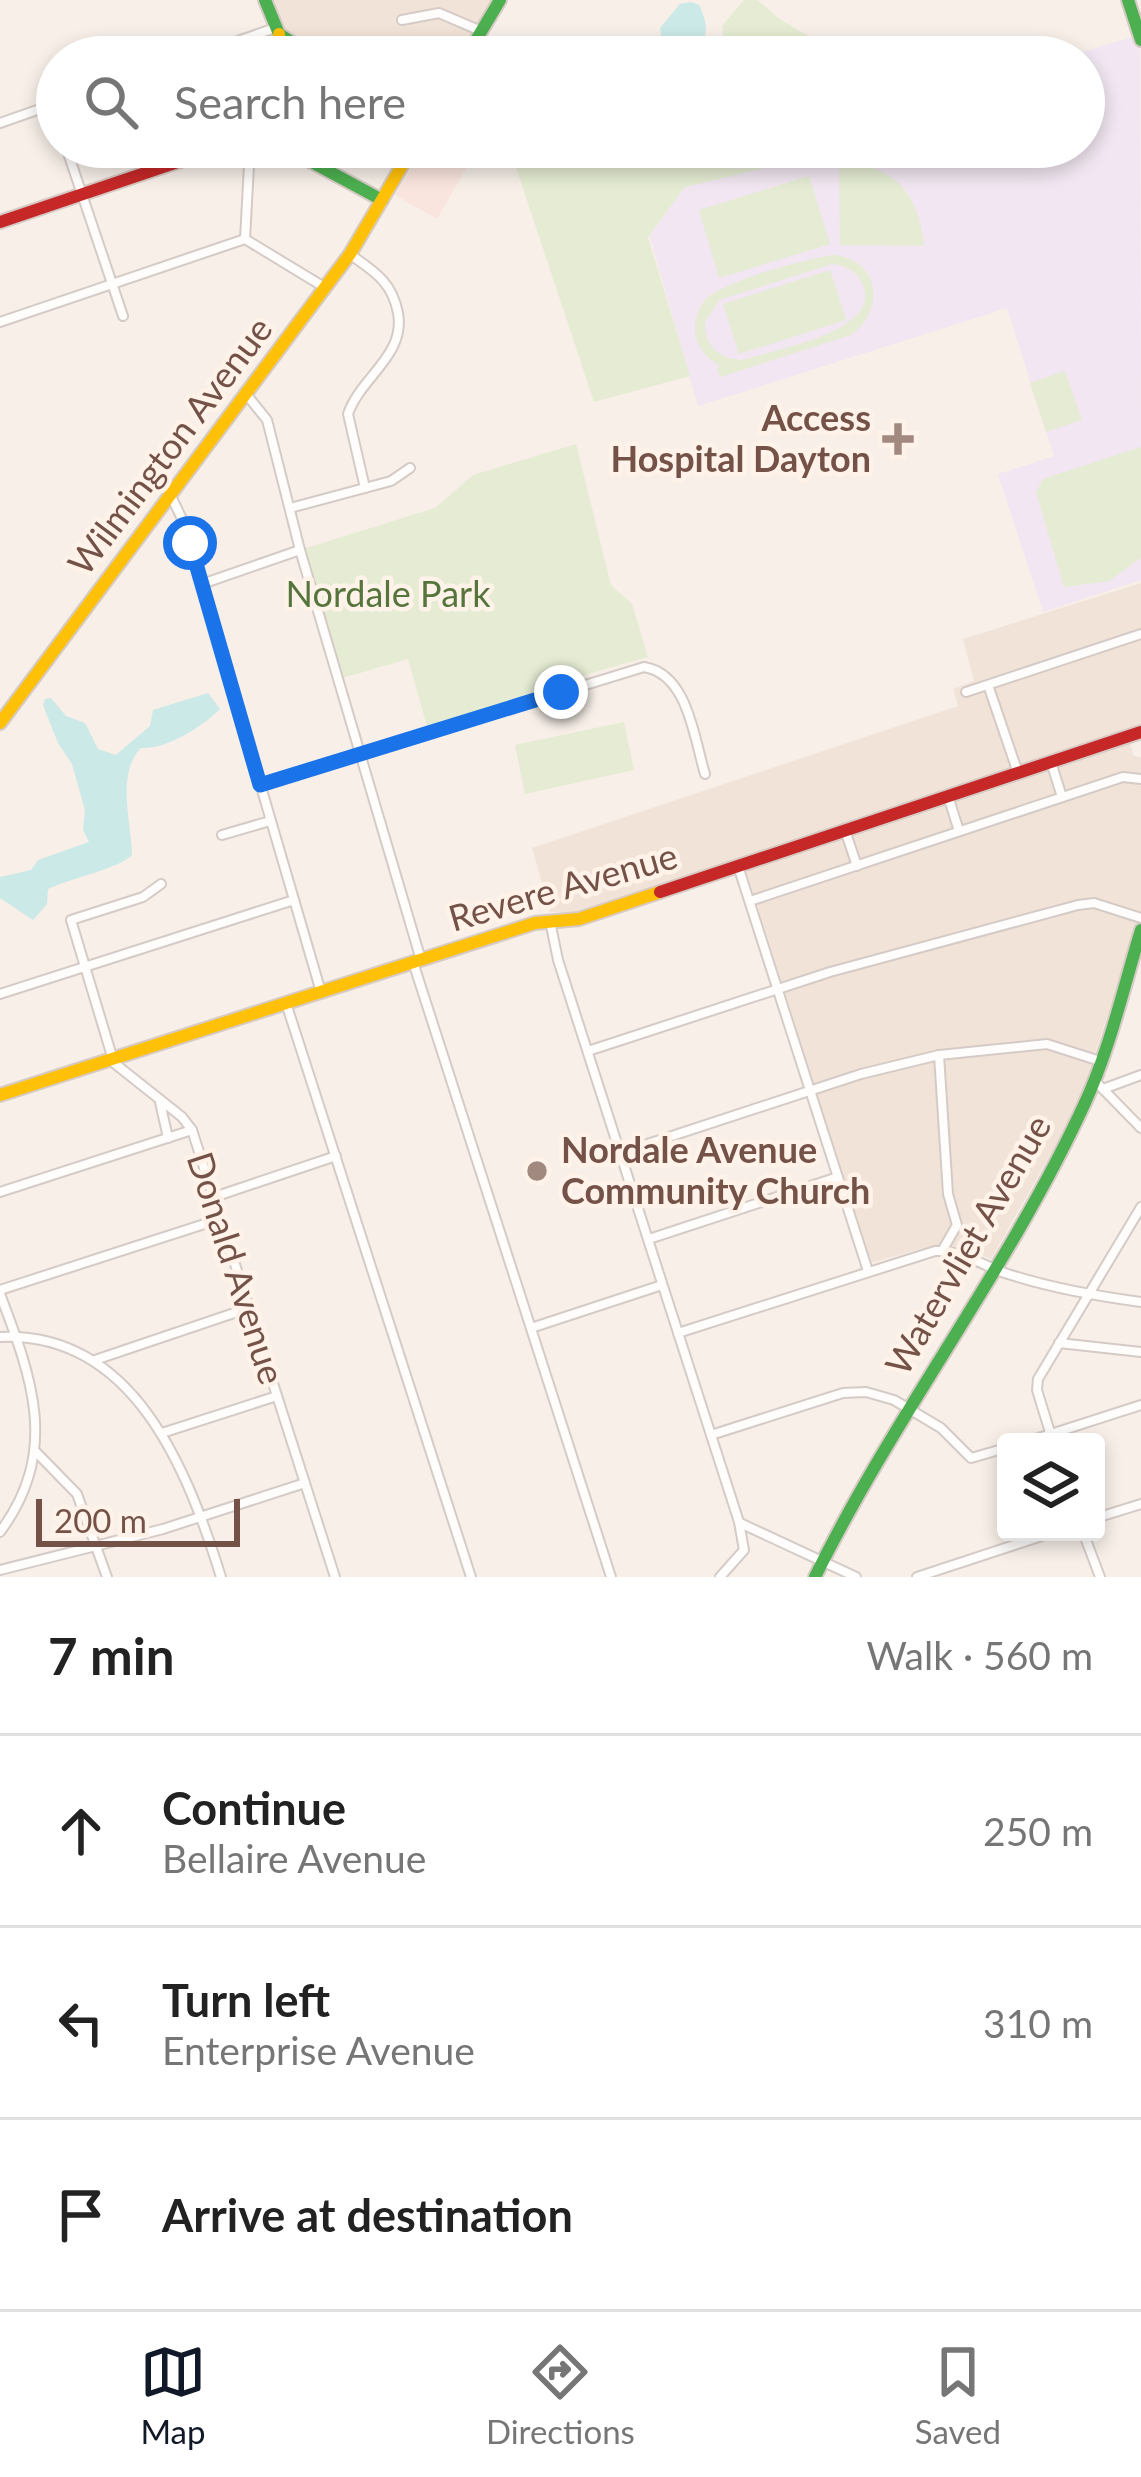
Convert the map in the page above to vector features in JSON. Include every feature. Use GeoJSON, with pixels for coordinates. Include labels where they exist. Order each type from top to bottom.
{"type":"FeatureCollection","features":[{"type":"Feature","properties":{"kind":"street"},"geometry":{"type":"LineString","coordinates":[[265,0],[278,36]]}},
{"type":"Feature","properties":{"kind":"street"},"geometry":{"type":"LineString","coordinates":[[479,36],[500,0]]}},
{"type":"Feature","properties":{"kind":"street"},"geometry":{"type":"LineString","coordinates":[[1128,0],[1141,40]]}},
{"type":"Feature","properties":{"kind":"street"},"geometry":{"type":"LineString","coordinates":[[402,20],[439,13],[482,31]]}},
{"type":"Feature","properties":{"kind":"street"},"geometry":{"type":"LineString","coordinates":[[263,36],[277,32],[283,36]]}},
{"type":"Feature","properties":{"kind":"street"},"geometry":{"type":"LineString","coordinates":[[0,123],[36,111]]}},
{"type":"Feature","properties":{"kind":"street"},"geometry":{"type":"LineString","coordinates":[[73,168],[123,316]]}},
{"type":"Feature","properties":{"kind":"street"},"geometry":{"type":"LineString","coordinates":[[0,222],[159,168]]}},
{"type":"Feature","properties":{"kind":"street"},"geometry":{"type":"LineString","coordinates":[[244,239],[249,168]]}},
{"type":"Feature","properties":{"kind":"street"},"geometry":{"type":"LineString","coordinates":[[323,168],[382,200]]}},
{"type":"Feature","properties":{"kind":"street","name":"Wilmington Avenue"},"geometry":{"type":"LineString","coordinates":[[0,723],[350,254],[401,168]]}},
{"type":"Feature","properties":{"kind":"street"},"geometry":{"type":"LineString","coordinates":[[0,322],[244,239],[325,288]]}},
{"type":"Feature","properties":{"kind":"street"},"geometry":{"type":"LineString","coordinates":[[350,254],[387,283],[399,320],[393,348],[348,414],[365,488]]}},
{"type":"Feature","properties":{"kind":"street"},"geometry":{"type":"LineString","coordinates":[[246,394],[267,420],[417,961],[611,1577]]}},
{"type":"Feature","properties":{"kind":"street"},"geometry":{"type":"LineString","coordinates":[[290,508],[402,477],[410,468]]}},
{"type":"Feature","properties":{"kind":"street"},"geometry":{"type":"LineString","coordinates":[[171,496],[184,523],[320,992]]}},
{"type":"Feature","properties":{"kind":"street"},"geometry":{"type":"LineString","coordinates":[[202,584],[300,550]]}},
{"type":"Feature","properties":{"kind":"street"},"geometry":{"type":"LineString","coordinates":[[966,692],[1141,634]]}},
{"type":"Feature","properties":{"kind":"street"},"geometry":{"type":"LineString","coordinates":[[260,785],[644,667],[659,670],[674,681],[706,774]]}},
{"type":"Feature","properties":{"kind":"street"},"geometry":{"type":"LineString","coordinates":[[988,685],[1018,773]]}},
{"type":"Feature","properties":{"kind":"street","name":"Revere Avenue"},"geometry":{"type":"LineString","coordinates":[[0,1094],[417,961],[550,921],[579,919],[1141,732]]}},
{"type":"Feature","properties":{"kind":"street"},"geometry":{"type":"LineString","coordinates":[[1051,762],[1062,797]]}},
{"type":"Feature","properties":{"kind":"street"},"geometry":{"type":"LineString","coordinates":[[751,902],[1123,777],[1141,779]]}},
{"type":"Feature","properties":{"kind":"street"},"geometry":{"type":"LineString","coordinates":[[948,796],[959,832]]}},
{"type":"Feature","properties":{"kind":"street"},"geometry":{"type":"LineString","coordinates":[[222,836],[270,820]]}},
{"type":"Feature","properties":{"kind":"street"},"geometry":{"type":"LineString","coordinates":[[845,830],[857,866]]}},
{"type":"Feature","properties":{"kind":"street"},"geometry":{"type":"LineString","coordinates":[[738,866],[868,1271]]}},
{"type":"Feature","properties":{"kind":"street"},"geometry":{"type":"LineString","coordinates":[[112,1058],[71,920],[143,896],[161,884]]}},
{"type":"Feature","properties":{"kind":"street"},"geometry":{"type":"LineString","coordinates":[[0,994],[294,900]]}},
{"type":"Feature","properties":{"kind":"street"},"geometry":{"type":"LineString","coordinates":[[588,1051],[777,989],[1088,903],[1141,918]]}},
{"type":"Feature","properties":{"kind":"street"},"geometry":{"type":"LineString","coordinates":[[550,921],[558,959],[745,1550]]}},
{"type":"Feature","properties":{"kind":"street","name":"Watervliet Avenue"},"geometry":{"type":"LineString","coordinates":[[815,1577],[844,1516],[1098,1084],[1100,1061],[1141,930]]}},
{"type":"Feature","properties":{"kind":"street"},"geometry":{"type":"LineString","coordinates":[[286,1003],[471,1577]]}},
{"type":"Feature","properties":{"kind":"street"},"geometry":{"type":"LineString","coordinates":[[620,1153],[810,1090],[939,1054],[1044,1043],[1100,1061]]}},
{"type":"Feature","properties":{"kind":"street"},"geometry":{"type":"LineString","coordinates":[[939,1054],[949,1200],[957,1225],[942,1251]]}},
{"type":"Feature","properties":{"kind":"street","name":"Donald Avenue"},"geometry":{"type":"LineString","coordinates":[[112,1058],[192,1130],[335,1577]]}},
{"type":"Feature","properties":{"kind":"street"},"geometry":{"type":"LineString","coordinates":[[1098,1084],[1141,1075]]}},
{"type":"Feature","properties":{"kind":"street"},"geometry":{"type":"LineString","coordinates":[[1098,1084],[1141,1128]]}},
{"type":"Feature","properties":{"kind":"street"},"geometry":{"type":"LineString","coordinates":[[160,1100],[168,1138]]}},
{"type":"Feature","properties":{"kind":"street"},"geometry":{"type":"LineString","coordinates":[[0,1192],[192,1130]]}},
{"type":"Feature","properties":{"kind":"street"},"geometry":{"type":"LineString","coordinates":[[214,1197],[336,1156]]}},
{"type":"Feature","properties":{"kind":"street"},"geometry":{"type":"LineString","coordinates":[[649,1239],[838,1177]]}},
{"type":"Feature","properties":{"kind":"street"},"geometry":{"type":"LineString","coordinates":[[1051,1433],[1037,1384],[1141,1207]]}},
{"type":"Feature","properties":{"kind":"street"},"geometry":{"type":"LineString","coordinates":[[0,1532],[22,1495],[35,1451],[33,1396],[0,1292],[220,1219]]}},
{"type":"Feature","properties":{"kind":"street"},"geometry":{"type":"LineString","coordinates":[[678,1333],[942,1251],[1088,1295],[1141,1303]]}},
{"type":"Feature","properties":{"kind":"street"},"geometry":{"type":"LineString","coordinates":[[531,1328],[662,1285]]}},
{"type":"Feature","properties":{"kind":"street"},"geometry":{"type":"LineString","coordinates":[[95,1360],[249,1308]]}},
{"type":"Feature","properties":{"kind":"street"},"geometry":{"type":"LineString","coordinates":[[0,1337],[47,1341],[95,1360],[135,1399],[184,1471],[220,1577]]}},
{"type":"Feature","properties":{"kind":"street"},"geometry":{"type":"LineString","coordinates":[[1059,1343],[1141,1352]]}},
{"type":"Feature","properties":{"kind":"street"},"geometry":{"type":"LineString","coordinates":[[711,1436],[842,1393],[874,1393],[949,1434],[971,1458],[997,1451]]}},
{"type":"Feature","properties":{"kind":"street"},"geometry":{"type":"LineString","coordinates":[[162,1433],[277,1396]]}},
{"type":"Feature","properties":{"kind":"street"},"geometry":{"type":"LineString","coordinates":[[1066,1433],[1141,1406]]}},
{"type":"Feature","properties":{"kind":"street"},"geometry":{"type":"LineString","coordinates":[[35,1451],[76,1494],[107,1577]]}},
{"type":"Feature","properties":{"kind":"street"},"geometry":{"type":"LineString","coordinates":[[2,1570],[202,1517],[305,1484]]}},
{"type":"Feature","properties":{"kind":"street"},"geometry":{"type":"LineString","coordinates":[[1105,1515],[1141,1504]]}},
{"type":"Feature","properties":{"kind":"street"},"geometry":{"type":"LineString","coordinates":[[739,1522],[856,1577]]}},
{"type":"Feature","properties":{"kind":"street"},"geometry":{"type":"LineString","coordinates":[[720,1577],[759,1534]]}},
{"type":"Feature","properties":{"kind":"street"},"geometry":{"type":"LineString","coordinates":[[917,1577],[1027,1541]]}},
{"type":"Feature","properties":{"kind":"street"},"geometry":{"type":"LineString","coordinates":[[1086,1541],[1100,1577]]}},
{"type":"Feature","properties":{"kind":"shaded area"},"geometry":{"type":"Polygon","coordinates":[[[268,0],[496,0],[475,36],[287,36],[281,32],[268,0]]]}},
{"type":"Feature","properties":{"kind":"shaded area"},"geometry":{"type":"Polygon","coordinates":[[[1140,35],[1141,580],[1043,612],[998,474],[1054,456],[1007,308],[698,406],[634,181],[679,168],[1105,168],[1105,45],[1140,35]]]}},
{"type":"Feature","properties":{"kind":"shaded area"},"geometry":{"type":"Polygon","coordinates":[[[411,168],[467,168],[437,219],[395,195],[411,168]]]}},
{"type":"Feature","properties":{"kind":"shaded area"},"geometry":{"type":"Polygon","coordinates":[[[1141,583],[1141,726],[576,914],[550,912],[532,848],[958,706],[953,689],[974,681],[963,639],[1141,583]]]}},
{"type":"Feature","properties":{"kind":"shaded area"},"geometry":{"type":"Polygon","coordinates":[[[1130,742],[1133,755],[1141,758],[1141,914],[1077,1108],[991,1259],[957,1246],[934,1245],[871,1263],[746,870],[1130,742]]]}},
{"type":"Feature","properties":{"kind":"green space"},"geometry":{"type":"Polygon","coordinates":[[[744,0],[757,0],[809,36],[723,36],[722,26],[744,0]]]}},
{"type":"Feature","properties":{"kind":"green space"},"geometry":{"type":"Polygon","coordinates":[[[516,168],[765,168],[685,187],[648,237],[690,376],[594,402],[516,168]]]}},
{"type":"Feature","properties":{"kind":"green space"},"geometry":{"type":"Polygon","coordinates":[[[839,168],[875,169],[900,185],[916,211],[924,246],[840,245],[839,168]]]}},
{"type":"Feature","properties":{"kind":"green space"},"geometry":{"type":"Polygon","coordinates":[[[809,176],[830,244],[719,278],[699,210],[809,176]]]}},
{"type":"Feature","properties":{"kind":"green space"},"geometry":{"type":"Polygon","coordinates":[[[833,255],[849,259],[869,275],[873,300],[862,325],[851,335],[720,377],[720,366],[705,354],[696,337],[696,317],[705,300],[746,278],[833,255]],[[832,264],[719,300],[705,322],[710,344],[720,354],[743,360],[843,326],[865,300],[862,283],[850,269],[832,264]]]}},
{"type":"Feature","properties":{"kind":"green space"},"geometry":{"type":"Polygon","coordinates":[[[830,270],[846,320],[739,354],[723,304],[830,270]]]}},
{"type":"Feature","properties":{"kind":"green space"},"geometry":{"type":"Polygon","coordinates":[[[1065,371],[1082,420],[1046,432],[1030,383],[1065,371]]]}},
{"type":"Feature","properties":{"kind":"green space","name":"Nordale Park"},"geometry":{"type":"Polygon","coordinates":[[[576,444],[611,585],[632,604],[648,657],[559,682],[561,691],[429,733],[408,659],[339,679],[300,550],[435,508],[473,475],[576,444]]]}},
{"type":"Feature","properties":{"kind":"green space"},"geometry":{"type":"Polygon","coordinates":[[[1141,447],[1141,558],[1109,581],[1064,587],[1036,492],[1043,479],[1141,447]]]}},
{"type":"Feature","properties":{"kind":"green space"},"geometry":{"type":"Polygon","coordinates":[[[624,722],[634,770],[525,794],[515,745],[624,722]]]}},
{"type":"Feature","properties":{"kind":"water"},"geometry":{"type":"Polygon","coordinates":[[[680,4],[699,5],[704,36],[661,36],[660,28],[680,4]]]}},
{"type":"Feature","properties":{"kind":"water"},"geometry":{"type":"Polygon","coordinates":[[[208,693],[220,709],[213,716],[172,741],[141,748],[133,759],[127,784],[132,855],[48,889],[47,904],[33,920],[0,898],[0,877],[31,870],[38,860],[89,842],[72,764],[58,743],[43,705],[45,699],[51,698],[66,716],[85,723],[98,749],[116,755],[150,726],[153,710],[208,693]]]}},
{"type":"Feature","properties":{"kind":"traffic: fast"},"geometry":{"type":"LineString","coordinates":[[265,0],[282,36]]}},
{"type":"Feature","properties":{"kind":"traffic: fast"},"geometry":{"type":"LineString","coordinates":[[479,36],[500,0]]}},
{"type":"Feature","properties":{"kind":"traffic: fast"},"geometry":{"type":"LineString","coordinates":[[1128,0],[1141,40]]}},
{"type":"Feature","properties":{"kind":"traffic: fast"},"geometry":{"type":"LineString","coordinates":[[323,168],[382,200]]}},
{"type":"Feature","properties":{"kind":"traffic: fast"},"geometry":{"type":"LineString","coordinates":[[815,1577],[880,1458],[1054,1166],[1101,1062],[1141,930]]}},
{"type":"Feature","properties":{"kind":"traffic: slow"},"geometry":{"type":"LineString","coordinates":[[0,723],[350,254],[401,168]]}},
{"type":"Feature","properties":{"kind":"traffic: slow"},"geometry":{"type":"LineString","coordinates":[[0,1095],[535,923],[579,919],[660,892]]}},
{"type":"Feature","properties":{"kind":"traffic: jam"},"geometry":{"type":"LineString","coordinates":[[0,222],[160,168]]}},
{"type":"Feature","properties":{"kind":"traffic: jam"},"geometry":{"type":"LineString","coordinates":[[660,892],[1141,732]]}},
{"type":"Feature","properties":{"kind":"place","name":"Access Hospital Dayton"},"geometry":{"type":"Point","coordinates":[898,439]}},
{"type":"Feature","properties":{"kind":"place","name":"Nordale Avenue Community Church"},"geometry":{"type":"Point","coordinates":[537,1171]}},
{"type":"Feature","properties":{"kind":"route"},"geometry":{"type":"LineString","coordinates":[[190,543],[260,785],[561,692]]}}]}
